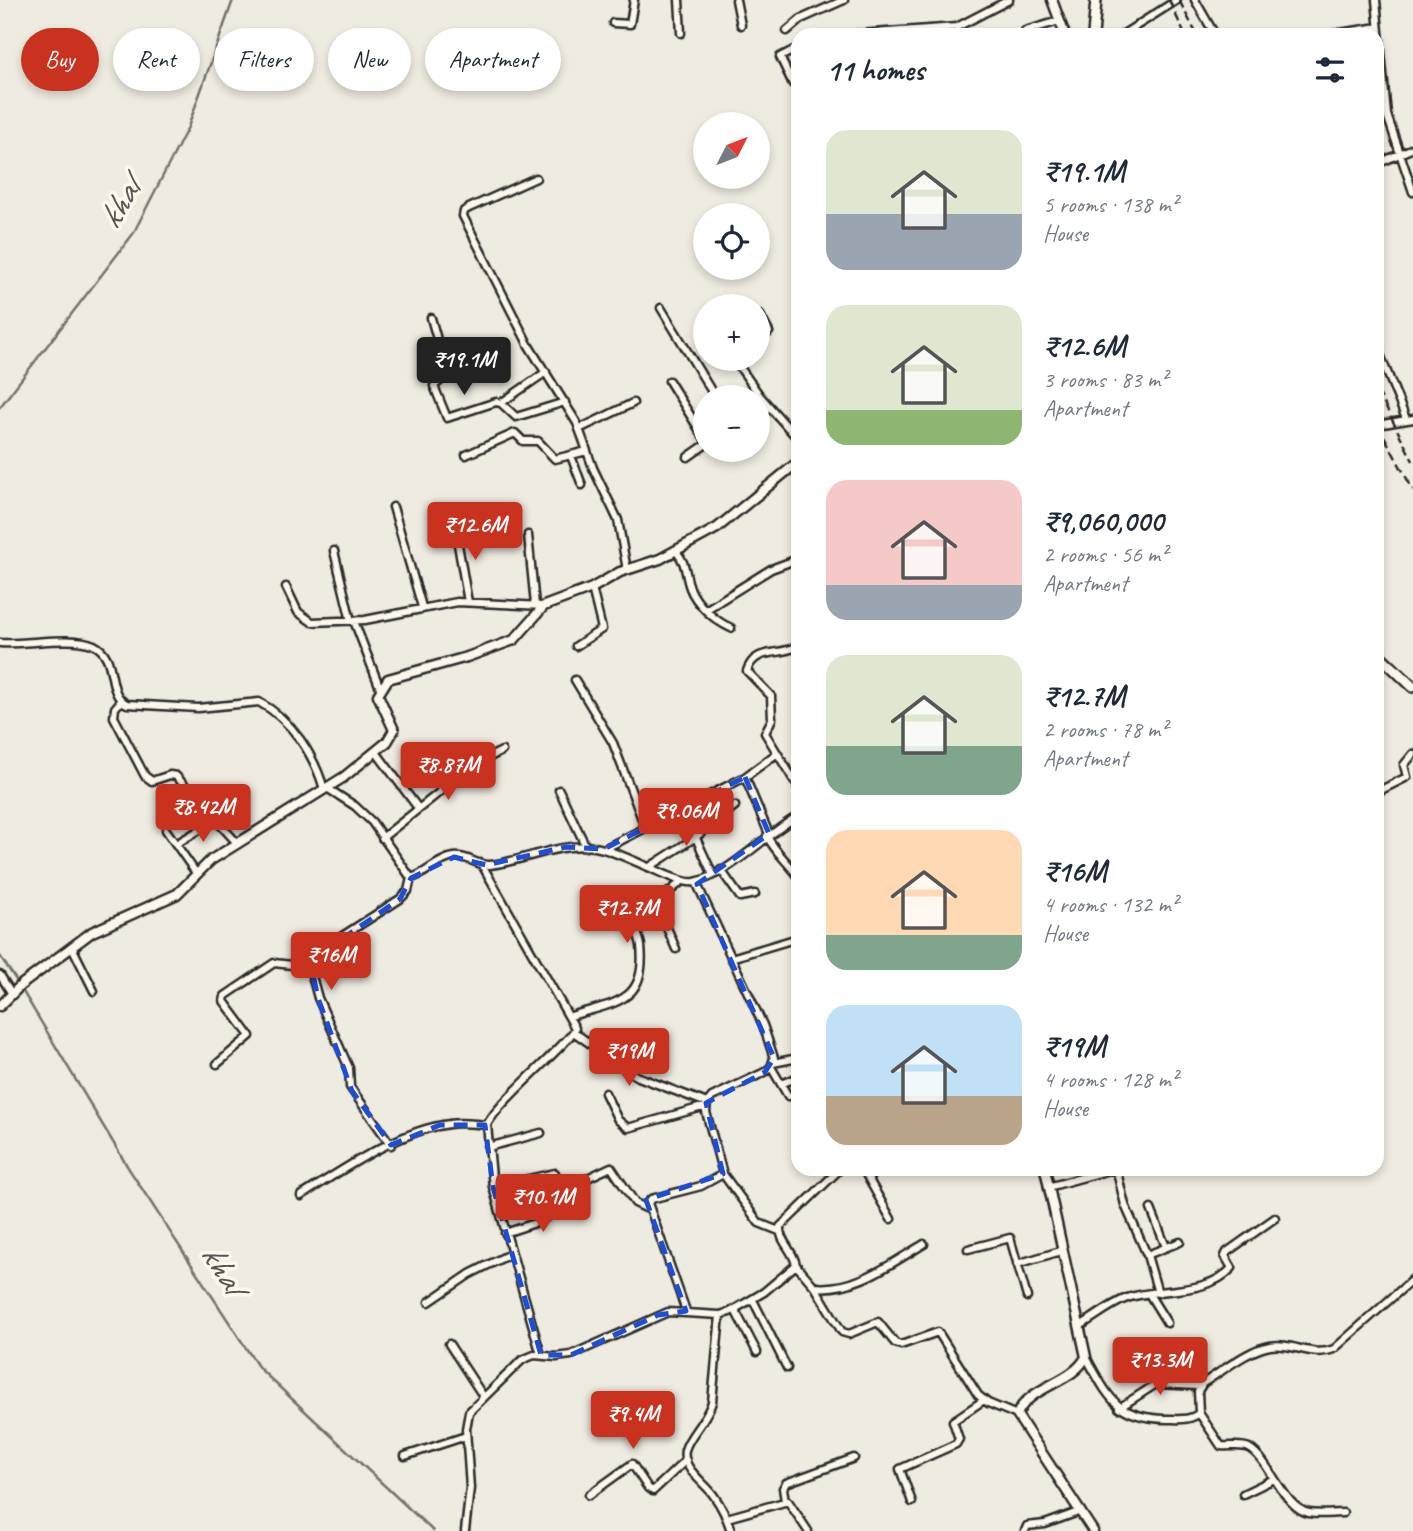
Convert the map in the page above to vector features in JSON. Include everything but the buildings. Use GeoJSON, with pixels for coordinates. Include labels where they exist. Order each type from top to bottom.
{"type":"FeatureCollection","features":[{"type":"Feature","properties":{"kind":"main road"},"geometry":{"type":"LineString","coordinates":[[1094,28],[1096,0]]}},
{"type":"Feature","properties":{"kind":"main road"},"geometry":{"type":"LineString","coordinates":[[1384,660],[1413,687]]}},
{"type":"Feature","properties":{"kind":"street"},"geometry":{"type":"LineString","coordinates":[[612,23],[630,24],[634,0]]}},
{"type":"Feature","properties":{"kind":"street"},"geometry":{"type":"LineString","coordinates":[[679,0],[681,33]]}},
{"type":"Feature","properties":{"kind":"street"},"geometry":{"type":"LineString","coordinates":[[736,0],[741,25]]}},
{"type":"Feature","properties":{"kind":"street"},"geometry":{"type":"LineString","coordinates":[[791,28],[801,19],[844,0]]}},
{"type":"Feature","properties":{"kind":"street"},"geometry":{"type":"LineString","coordinates":[[942,28],[964,25],[1009,0]]}},
{"type":"Feature","properties":{"kind":"street"},"geometry":{"type":"LineString","coordinates":[[1052,0],[1062,28]]}},
{"type":"Feature","properties":{"kind":"street"},"geometry":{"type":"LineString","coordinates":[[1133,28],[1177,0]]}},
{"type":"Feature","properties":{"kind":"street"},"geometry":{"type":"LineString","coordinates":[[1195,0],[1211,28]]}},
{"type":"Feature","properties":{"kind":"street"},"geometry":{"type":"LineString","coordinates":[[1372,28],[1378,27],[1376,0]]}},
{"type":"Feature","properties":{"kind":"street"},"geometry":{"type":"LineString","coordinates":[[1035,28],[1059,21]]}},
{"type":"Feature","properties":{"kind":"street"},"geometry":{"type":"LineString","coordinates":[[788,31],[791,28]]}},
{"type":"Feature","properties":{"kind":"street"},"geometry":{"type":"LineString","coordinates":[[791,52],[780,57],[791,80]]}},
{"type":"Feature","properties":{"kind":"street"},"geometry":{"type":"LineString","coordinates":[[1384,88],[1386,108],[1413,192]]}},
{"type":"Feature","properties":{"kind":"street"},"geometry":{"type":"LineString","coordinates":[[1384,160],[1413,148]]}},
{"type":"Feature","properties":{"kind":"street"},"geometry":{"type":"LineString","coordinates":[[536,178],[491,196],[466,209],[463,214],[529,346],[579,429],[618,520],[626,570]]}},
{"type":"Feature","properties":{"kind":"street"},"geometry":{"type":"LineString","coordinates":[[660,308],[708,385]]}},
{"type":"Feature","properties":{"kind":"street"},"geometry":{"type":"LineString","coordinates":[[431,318],[447,375],[434,386],[448,419],[478,407],[501,403],[546,372]]}},
{"type":"Feature","properties":{"kind":"street"},"geometry":{"type":"LineString","coordinates":[[1384,362],[1409,419],[1384,424]]}},
{"type":"Feature","properties":{"kind":"street"},"geometry":{"type":"LineString","coordinates":[[669,381],[693,420]]}},
{"type":"Feature","properties":{"kind":"street"},"geometry":{"type":"LineString","coordinates":[[501,403],[516,417],[565,402]]}},
{"type":"Feature","properties":{"kind":"street"},"geometry":{"type":"LineString","coordinates":[[579,429],[633,403]]}},
{"type":"Feature","properties":{"kind":"street"},"geometry":{"type":"LineString","coordinates":[[770,408],[791,431]]}},
{"type":"Feature","properties":{"kind":"street"},"geometry":{"type":"LineString","coordinates":[[466,455],[515,433],[523,441],[538,441],[555,459],[587,451]]}},
{"type":"Feature","properties":{"kind":"street"},"geometry":{"type":"LineString","coordinates":[[688,457],[693,453]]}},
{"type":"Feature","properties":{"kind":"street"},"geometry":{"type":"LineString","coordinates":[[571,456],[582,485]]}},
{"type":"Feature","properties":{"kind":"street"},"geometry":{"type":"LineString","coordinates":[[286,587],[298,612],[307,621],[353,621],[422,607],[468,602],[540,606],[592,588],[626,570],[676,551],[736,515],[791,468]]}},
{"type":"Feature","properties":{"kind":"street"},"geometry":{"type":"LineString","coordinates":[[393,507],[422,607]]}},
{"type":"Feature","properties":{"kind":"street"},"geometry":{"type":"LineString","coordinates":[[455,527],[468,602]]}},
{"type":"Feature","properties":{"kind":"street"},"geometry":{"type":"LineString","coordinates":[[380,688],[388,679],[507,643],[524,631],[540,606],[528,535]]}},
{"type":"Feature","properties":{"kind":"street"},"geometry":{"type":"LineString","coordinates":[[0,1006],[102,925],[177,894],[197,873],[326,788],[376,751],[394,733],[379,700],[380,688],[353,621],[334,551]]}},
{"type":"Feature","properties":{"kind":"street"},"geometry":{"type":"LineString","coordinates":[[676,551],[686,565],[690,589],[707,609],[731,628]]}},
{"type":"Feature","properties":{"kind":"street"},"geometry":{"type":"LineString","coordinates":[[707,609],[771,569],[791,562]]}},
{"type":"Feature","properties":{"kind":"street"},"geometry":{"type":"LineString","coordinates":[[576,646],[602,629],[592,588]]}},
{"type":"Feature","properties":{"kind":"street"},"geometry":{"type":"LineString","coordinates":[[0,643],[74,641],[94,645],[108,657],[121,701]]}},
{"type":"Feature","properties":{"kind":"street"},"geometry":{"type":"LineString","coordinates":[[791,650],[762,653],[747,668],[748,673],[771,696],[772,719],[765,732],[791,776]]}},
{"type":"Feature","properties":{"kind":"street"},"geometry":{"type":"LineString","coordinates":[[575,680],[607,731],[645,827]]}},
{"type":"Feature","properties":{"kind":"street"},"geometry":{"type":"LineString","coordinates":[[121,701],[198,708],[260,702],[305,745],[326,788],[364,814],[411,878]]}},
{"type":"Feature","properties":{"kind":"street"},"geometry":{"type":"LineString","coordinates":[[121,701],[115,708],[114,717],[145,776],[152,780],[176,776],[238,844]]}},
{"type":"Feature","properties":{"kind":"street"},"geometry":{"type":"LineString","coordinates":[[376,751],[418,808]]}},
{"type":"Feature","properties":{"kind":"street"},"geometry":{"type":"LineString","coordinates":[[382,838],[441,791],[448,778],[502,751]]}},
{"type":"Feature","properties":{"kind":"street"},"geometry":{"type":"LineString","coordinates":[[604,849],[745,777],[776,754]]}},
{"type":"Feature","properties":{"kind":"street"},"geometry":{"type":"LineString","coordinates":[[1384,788],[1407,777],[1405,765],[1413,754]]}},
{"type":"Feature","properties":{"kind":"street"},"geometry":{"type":"LineString","coordinates":[[745,777],[775,852],[791,867]]}},
{"type":"Feature","properties":{"kind":"street"},"geometry":{"type":"LineString","coordinates":[[559,790],[586,847]]}},
{"type":"Feature","properties":{"kind":"street"},"geometry":{"type":"LineString","coordinates":[[651,866],[696,837],[735,806]]}},
{"type":"Feature","properties":{"kind":"street"},"geometry":{"type":"LineString","coordinates":[[684,810],[713,875]]}},
{"type":"Feature","properties":{"kind":"street"},"geometry":{"type":"LineString","coordinates":[[176,844],[216,820]]}},
{"type":"Feature","properties":{"kind":"street"},"geometry":{"type":"LineString","coordinates":[[217,1064],[250,1035],[224,1000],[225,996],[274,963],[292,965],[310,961],[316,953],[396,902],[408,891],[411,878],[438,861],[454,857],[490,865],[566,847],[586,847],[604,849],[651,866],[680,883],[696,882],[721,870],[791,820]]}},
{"type":"Feature","properties":{"kind":"street"},"geometry":{"type":"LineString","coordinates":[[166,830],[197,873]]}},
{"type":"Feature","properties":{"kind":"street"},"geometry":{"type":"LineString","coordinates":[[481,863],[570,1016],[575,1033],[636,1076],[707,1104]]}},
{"type":"Feature","properties":{"kind":"street"},"geometry":{"type":"LineString","coordinates":[[721,870],[737,895],[743,897],[755,894]]}},
{"type":"Feature","properties":{"kind":"street"},"geometry":{"type":"LineString","coordinates":[[696,882],[763,1025],[772,1051],[772,1065],[780,1084],[788,1096],[791,1096]]}},
{"type":"Feature","properties":{"kind":"street"},"geometry":{"type":"LineString","coordinates":[[570,1016],[625,999],[636,990],[641,978],[641,949],[633,922],[680,883]]}},
{"type":"Feature","properties":{"kind":"street"},"geometry":{"type":"LineString","coordinates":[[656,902],[676,949]]}},
{"type":"Feature","properties":{"kind":"street"},"geometry":{"type":"LineString","coordinates":[[731,958],[791,940]]}},
{"type":"Feature","properties":{"kind":"street"},"geometry":{"type":"LineString","coordinates":[[72,947],[94,991]]}},
{"type":"Feature","properties":{"kind":"street"},"geometry":{"type":"LineString","coordinates":[[310,961],[318,998],[349,1068],[350,1087],[391,1145]]}},
{"type":"Feature","properties":{"kind":"street"},"geometry":{"type":"LineString","coordinates":[[0,975],[12,994]]}},
{"type":"Feature","properties":{"kind":"street"},"geometry":{"type":"LineString","coordinates":[[541,1355],[493,1187],[487,1125],[527,1077],[575,1033]]}},
{"type":"Feature","properties":{"kind":"street"},"geometry":{"type":"LineString","coordinates":[[605,1093],[618,1120],[628,1128],[707,1104],[712,1097],[772,1065],[791,1060]]}},
{"type":"Feature","properties":{"kind":"street"},"geometry":{"type":"LineString","coordinates":[[780,1084],[791,1080]]}},
{"type":"Feature","properties":{"kind":"street"},"geometry":{"type":"LineString","coordinates":[[707,1104],[723,1174],[759,1223],[779,1231],[796,1265],[815,1287],[838,1327],[845,1334],[875,1321],[897,1344],[932,1332],[940,1333],[969,1384],[984,1400],[1017,1415],[1093,1531]]}},
{"type":"Feature","properties":{"kind":"street"},"geometry":{"type":"LineString","coordinates":[[301,1196],[391,1145],[440,1125],[487,1125]]}},
{"type":"Feature","properties":{"kind":"street"},"geometry":{"type":"LineString","coordinates":[[488,1147],[541,1133]]}},
{"type":"Feature","properties":{"kind":"street"},"geometry":{"type":"LineString","coordinates":[[577,1183],[610,1167],[635,1203],[650,1210]]}},
{"type":"Feature","properties":{"kind":"street"},"geometry":{"type":"LineString","coordinates":[[493,1187],[555,1173]]}},
{"type":"Feature","properties":{"kind":"street"},"geometry":{"type":"LineString","coordinates":[[686,1311],[648,1203],[651,1199],[701,1186],[723,1174]]}},
{"type":"Feature","properties":{"kind":"street"},"geometry":{"type":"LineString","coordinates":[[779,1231],[833,1176]]}},
{"type":"Feature","properties":{"kind":"street"},"geometry":{"type":"LineString","coordinates":[[867,1176],[891,1219]]}},
{"type":"Feature","properties":{"kind":"street"},"geometry":{"type":"LineString","coordinates":[[1046,1176],[1086,1357],[1119,1408],[1145,1419],[1180,1420],[1199,1413]]}},
{"type":"Feature","properties":{"kind":"street"},"geometry":{"type":"LineString","coordinates":[[1048,1187],[1091,1176]]}},
{"type":"Feature","properties":{"kind":"street"},"geometry":{"type":"LineString","coordinates":[[1117,1176],[1127,1212],[1147,1255],[1158,1293]]}},
{"type":"Feature","properties":{"kind":"street"},"geometry":{"type":"LineString","coordinates":[[500,1212],[540,1199]]}},
{"type":"Feature","properties":{"kind":"street"},"geometry":{"type":"LineString","coordinates":[[505,1233],[538,1222],[565,1206]]}},
{"type":"Feature","properties":{"kind":"street"},"geometry":{"type":"LineString","coordinates":[[1151,1209],[1166,1248]]}},
{"type":"Feature","properties":{"kind":"street"},"geometry":{"type":"LineString","coordinates":[[1080,1326],[1124,1299],[1221,1278],[1232,1268],[1225,1256],[1227,1252],[1275,1218]]}},
{"type":"Feature","properties":{"kind":"street"},"geometry":{"type":"LineString","coordinates":[[968,1249],[1007,1237],[1013,1242],[1027,1297]]}},
{"type":"Feature","properties":{"kind":"street"},"geometry":{"type":"LineString","coordinates":[[1147,1255],[1180,1242]]}},
{"type":"Feature","properties":{"kind":"street"},"geometry":{"type":"LineString","coordinates":[[815,1287],[837,1288],[855,1283],[924,1244]]}},
{"type":"Feature","properties":{"kind":"street"},"geometry":{"type":"LineString","coordinates":[[1017,1264],[1061,1251]]}},
{"type":"Feature","properties":{"kind":"street"},"geometry":{"type":"LineString","coordinates":[[429,1302],[470,1274],[510,1254]]}},
{"type":"Feature","properties":{"kind":"street"},"geometry":{"type":"LineString","coordinates":[[466,1531],[470,1488],[466,1436],[469,1412],[522,1360],[528,1356],[571,1355],[658,1315],[686,1311],[720,1315],[735,1310],[791,1272],[796,1265]]}},
{"type":"Feature","properties":{"kind":"street"},"geometry":{"type":"LineString","coordinates":[[1119,1408],[1156,1384],[1200,1386],[1257,1351],[1271,1346],[1319,1353],[1334,1349],[1413,1279]]}},
{"type":"Feature","properties":{"kind":"street"},"geometry":{"type":"LineString","coordinates":[[1149,1294],[1167,1323]]}},
{"type":"Feature","properties":{"kind":"street"},"geometry":{"type":"LineString","coordinates":[[753,1300],[787,1368]]}},
{"type":"Feature","properties":{"kind":"street"},"geometry":{"type":"LineString","coordinates":[[735,1310],[757,1352]]}},
{"type":"Feature","properties":{"kind":"street"},"geometry":{"type":"LineString","coordinates":[[589,1495],[632,1464],[653,1491],[686,1460],[688,1444],[708,1415],[712,1402],[720,1315]]}},
{"type":"Feature","properties":{"kind":"street"},"geometry":{"type":"LineString","coordinates":[[449,1344],[483,1396]]}},
{"type":"Feature","properties":{"kind":"street"},"geometry":{"type":"LineString","coordinates":[[1017,1415],[1026,1401],[1076,1369],[1086,1357]]}},
{"type":"Feature","properties":{"kind":"street"},"geometry":{"type":"LineString","coordinates":[[1200,1386],[1199,1413],[1217,1442],[1224,1446],[1243,1446],[1251,1450],[1305,1512],[1343,1513]]}},
{"type":"Feature","properties":{"kind":"street"},"geometry":{"type":"LineString","coordinates":[[912,1502],[900,1469],[956,1444],[959,1439],[953,1421],[984,1400]]}},
{"type":"Feature","properties":{"kind":"street"},"geometry":{"type":"LineString","coordinates":[[405,1456],[466,1436]]}},
{"type":"Feature","properties":{"kind":"street"},"geometry":{"type":"LineString","coordinates":[[785,1501],[783,1488],[786,1483],[854,1458]]}},
{"type":"Feature","properties":{"kind":"street"},"geometry":{"type":"LineString","coordinates":[[686,1460],[713,1494],[731,1531]]}},
{"type":"Feature","properties":{"kind":"street"},"geometry":{"type":"LineString","coordinates":[[1242,1494],[1274,1479]]}},
{"type":"Feature","properties":{"kind":"street"},"geometry":{"type":"LineString","coordinates":[[727,1518],[785,1501],[790,1503],[808,1531]]}},
{"type":"Feature","properties":{"kind":"street"},"geometry":{"type":"LineString","coordinates":[[1025,1531],[1027,1526],[1047,1528],[1081,1511]]}},
{"type":"Feature","properties":{"kind":"highlighted area"},"geometry":{"type":"Polygon","coordinates":[[[745,777],[769,834],[697,884],[774,1058],[765,1072],[706,1103],[723,1174],[646,1200],[686,1311],[658,1315],[571,1355],[541,1355],[493,1187],[485,1125],[440,1125],[391,1145],[352,1091],[318,998],[310,961],[400,899],[411,878],[454,857],[486,865],[566,847],[604,849],[745,777]]]}},
{"type":"Feature","properties":{"kind":"waterway","name":"khal"},"geometry":{"type":"LineString","coordinates":[[0,407],[133,234],[188,127],[233,0]]}},
{"type":"Feature","properties":{"kind":"waterway","name":"khal"},"geometry":{"type":"LineString","coordinates":[[0,956],[16,980]]}},
{"type":"Feature","properties":{"kind":"waterway","name":"khal"},"geometry":{"type":"LineString","coordinates":[[22,990],[129,1169],[259,1368],[433,1531]]}},
{"type":"Feature","properties":{"kind":"railway"},"geometry":{"type":"LineString","coordinates":[[1169,0],[1182,28]]}},
{"type":"Feature","properties":{"kind":"railway"},"geometry":{"type":"LineString","coordinates":[[1179,0],[1193,28]]}},
{"type":"Feature","properties":{"kind":"railway"},"geometry":{"type":"LineString","coordinates":[[1384,404],[1413,461]]}},
{"type":"Feature","properties":{"kind":"railway"},"geometry":{"type":"LineString","coordinates":[[1384,436],[1413,490]]}}]}
